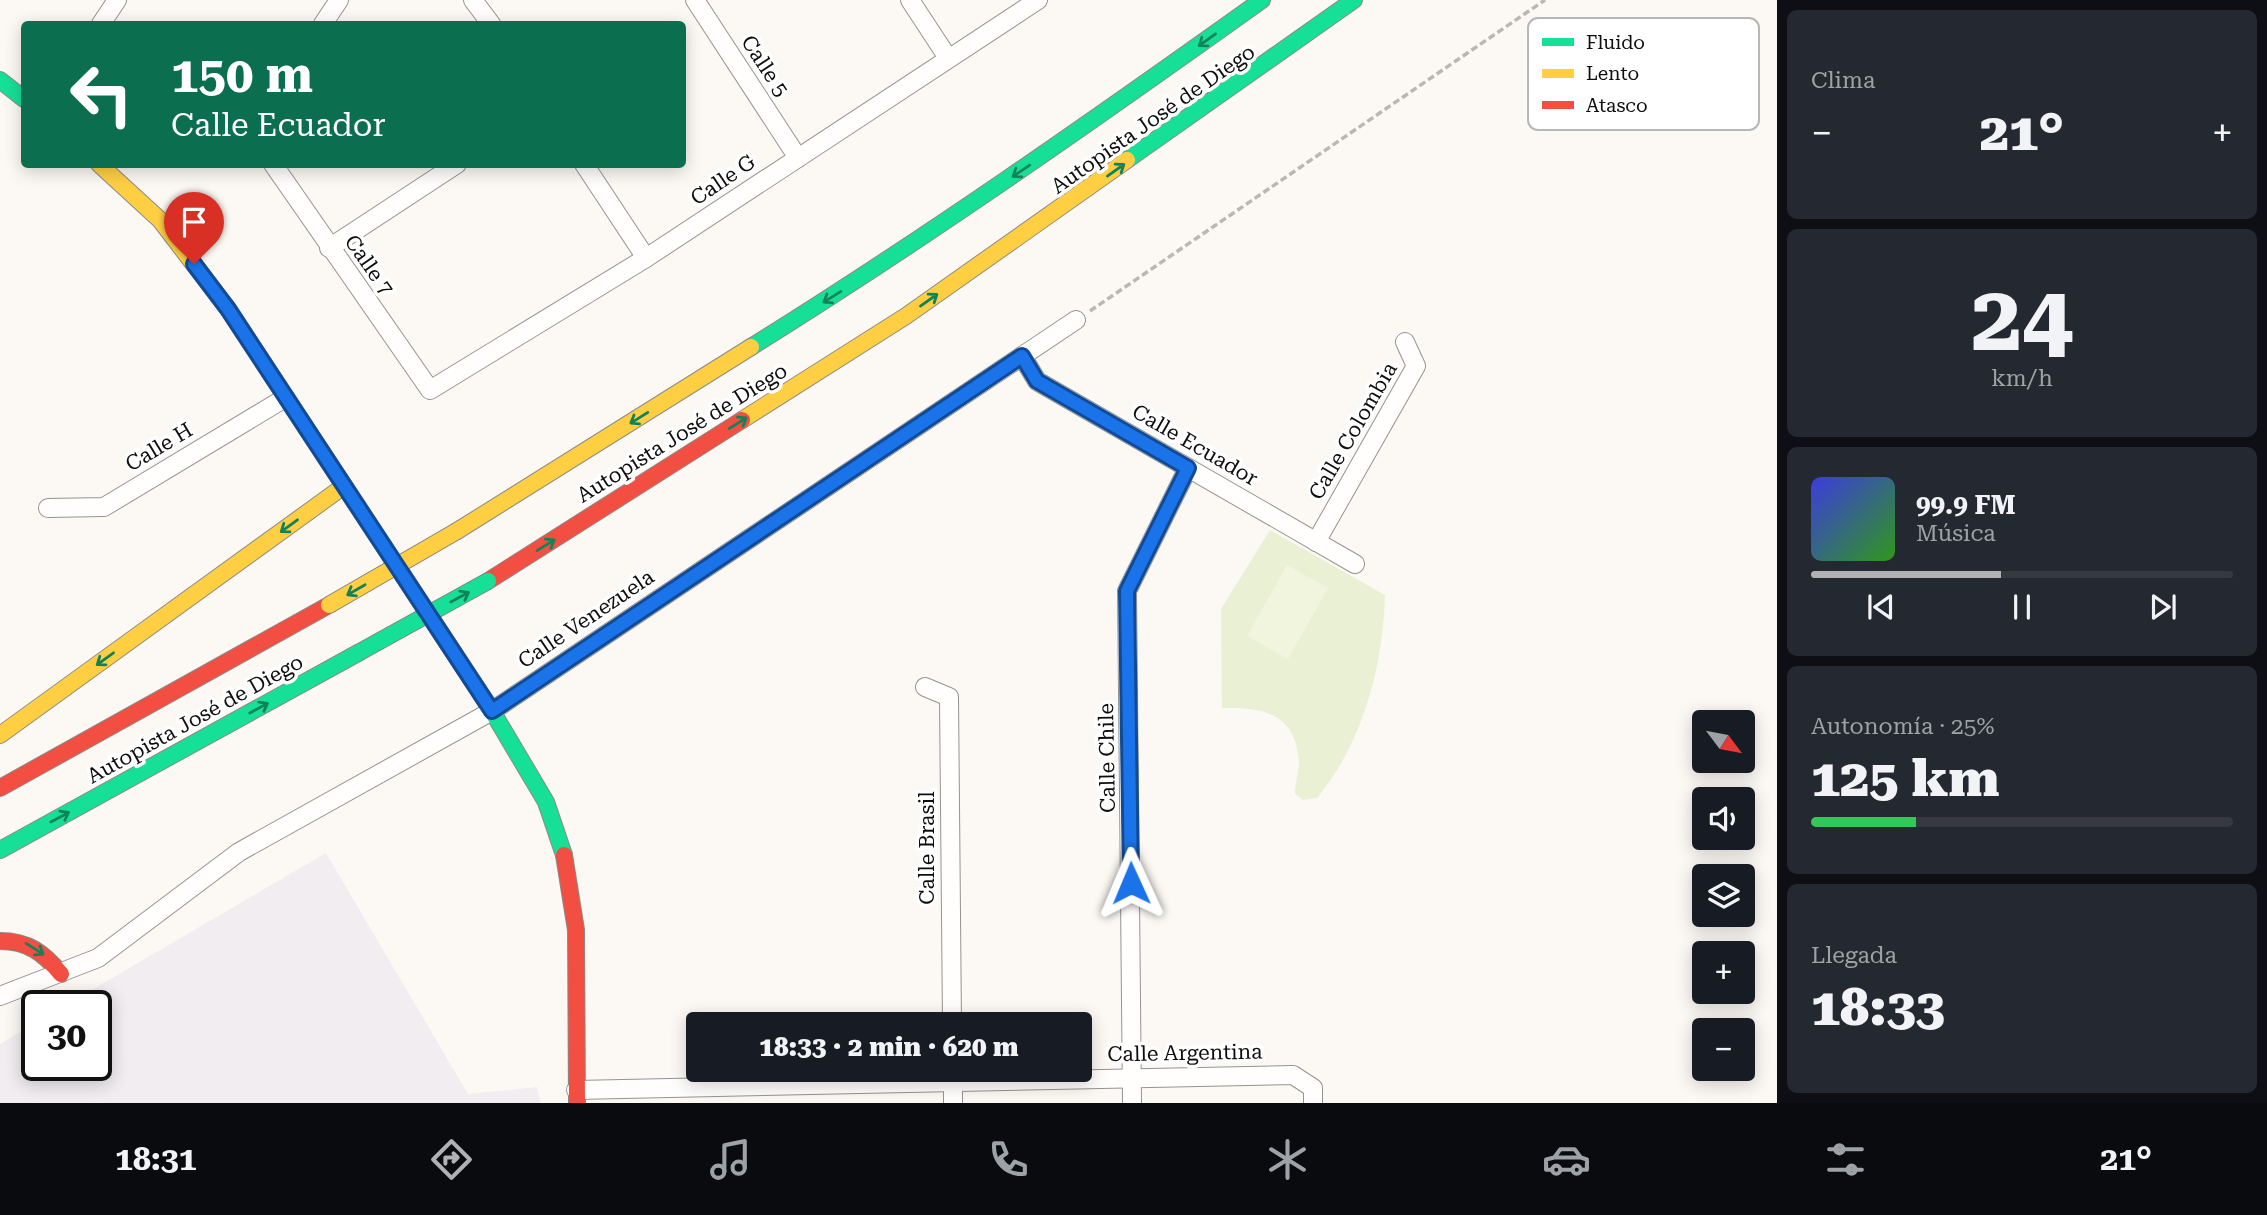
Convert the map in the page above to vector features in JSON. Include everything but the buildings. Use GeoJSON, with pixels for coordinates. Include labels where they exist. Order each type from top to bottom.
{"type":"FeatureCollection","features":[{"type":"Feature","properties":{"kind":"main road","name":"Autopista José de Diego"},"geometry":{"type":"LineString","coordinates":[[0,789],[329,606],[457,531],[866,276],[1075,134],[1262,0]]}},
{"type":"Feature","properties":{"kind":"main road","name":"Autopista José de Diego"},"geometry":{"type":"LineString","coordinates":[[0,850],[488,581],[906,316],[1354,0]]}},
{"type":"Feature","properties":{"kind":"main road"},"geometry":{"type":"LineString","coordinates":[[0,80],[21,97]]}},
{"type":"Feature","properties":{"kind":"main road"},"geometry":{"type":"LineString","coordinates":[[103,168],[160,220],[228,309],[492,711],[546,802],[564,852],[576,930],[577,1096]]}},
{"type":"Feature","properties":{"kind":"main road"},"geometry":{"type":"LineString","coordinates":[[0,735],[344,486]]}},
{"type":"Feature","properties":{"kind":"main road"},"geometry":{"type":"LineString","coordinates":[[0,941],[25,943],[48,958],[61,974]]}},
{"type":"Feature","properties":{"kind":"street"},"geometry":{"type":"LineString","coordinates":[[103,21],[117,0]]}},
{"type":"Feature","properties":{"kind":"street"},"geometry":{"type":"LineString","coordinates":[[325,21],[339,0]]}},
{"type":"Feature","properties":{"kind":"street"},"geometry":{"type":"LineString","coordinates":[[473,0],[489,21]]}},
{"type":"Feature","properties":{"kind":"street","name":"Calle 5"},"geometry":{"type":"LineString","coordinates":[[695,0],[797,158]]}},
{"type":"Feature","properties":{"kind":"street"},"geometry":{"type":"LineString","coordinates":[[910,0],[948,58]]}},
{"type":"Feature","properties":{"kind":"street","name":"Calle G"},"geometry":{"type":"LineString","coordinates":[[430,390],[646,258],[1038,0]]}},
{"type":"Feature","properties":{"kind":"street","name":"Calle 7"},"geometry":{"type":"LineString","coordinates":[[276,168],[430,390]]}},
{"type":"Feature","properties":{"kind":"street"},"geometry":{"type":"LineString","coordinates":[[329,248],[451,168]]}},
{"type":"Feature","properties":{"kind":"street"},"geometry":{"type":"LineString","coordinates":[[587,168],[646,258]]}},
{"type":"Feature","properties":{"kind":"street","name":"Calle Venezuela"},"geometry":{"type":"LineString","coordinates":[[0,996],[98,958],[239,852],[492,711],[1076,320]]}},
{"type":"Feature","properties":{"kind":"street","name":"Calle Colombia"},"geometry":{"type":"LineString","coordinates":[[1316,542],[1416,366],[1405,342]]}},
{"type":"Feature","properties":{"kind":"street","name":"Calle Ecuador"},"geometry":{"type":"LineString","coordinates":[[1022,356],[1037,381],[1355,564]]}},
{"type":"Feature","properties":{"kind":"street","name":"Calle H"},"geometry":{"type":"LineString","coordinates":[[48,508],[104,507],[285,398]]}},
{"type":"Feature","properties":{"kind":"street","name":"Calle Chile"},"geometry":{"type":"LineString","coordinates":[[1132,1103],[1127,591],[1188,468]]}},
{"type":"Feature","properties":{"kind":"street","name":"Calle Brasil"},"geometry":{"type":"LineString","coordinates":[[925,687],[949,697],[952,1012]]}},
{"type":"Feature","properties":{"kind":"street","name":"Calle Argentina"},"geometry":{"type":"LineString","coordinates":[[1092,1076],[1293,1074],[1312,1088],[1313,1103]]}},
{"type":"Feature","properties":{"kind":"street","name":"Calle Argentina"},"geometry":{"type":"LineString","coordinates":[[577,1096],[828,1082]]}},
{"type":"Feature","properties":{"kind":"street"},"geometry":{"type":"LineString","coordinates":[[953,1082],[953,1103]]}},
{"type":"Feature","properties":{"kind":"path"},"geometry":{"type":"LineString","coordinates":[[1076,320],[1545,0]]}},
{"type":"Feature","properties":{"kind":"shaded area"},"geometry":{"type":"Polygon","coordinates":[[[326,853],[468,1094],[537,1087],[541,1103],[0,1103],[0,1044],[21,1032],[21,1081],[112,1081],[112,990],[91,990],[326,853]]]}},
{"type":"Feature","properties":{"kind":"green space"},"geometry":{"type":"Polygon","coordinates":[[[1270,530],[1385,595],[1380,649],[1368,702],[1347,753],[1317,798],[1303,800],[1295,794],[1299,761],[1291,732],[1284,723],[1274,716],[1251,709],[1222,708],[1221,609],[1270,530]]]}},
{"type":"Feature","properties":{"kind":"green space"},"geometry":{"type":"Polygon","coordinates":[[[1287,565],[1328,588],[1288,659],[1247,636],[1287,565]]]}},
{"type":"Feature","properties":{"kind":"traffic: fast"},"geometry":{"type":"LineString","coordinates":[[751,347],[1009,178],[1262,0]]}},
{"type":"Feature","properties":{"kind":"traffic: fast"},"geometry":{"type":"LineString","coordinates":[[1127,160],[1354,0]]}},
{"type":"Feature","properties":{"kind":"traffic: fast"},"geometry":{"type":"LineString","coordinates":[[0,80],[21,97]]}},
{"type":"Feature","properties":{"kind":"traffic: fast"},"geometry":{"type":"LineString","coordinates":[[356,504],[492,711],[546,802],[564,855]]}},
{"type":"Feature","properties":{"kind":"traffic: fast"},"geometry":{"type":"LineString","coordinates":[[358,653],[488,581]]}},
{"type":"Feature","properties":{"kind":"traffic: fast"},"geometry":{"type":"LineString","coordinates":[[0,850],[358,653]]}},
{"type":"Feature","properties":{"kind":"traffic: slow"},"geometry":{"type":"LineString","coordinates":[[742,420],[906,316],[1127,160]]}},
{"type":"Feature","properties":{"kind":"traffic: slow"},"geometry":{"type":"LineString","coordinates":[[103,168],[160,220],[228,309],[356,504]]}},
{"type":"Feature","properties":{"kind":"traffic: slow"},"geometry":{"type":"LineString","coordinates":[[457,531],[751,347]]}},
{"type":"Feature","properties":{"kind":"traffic: slow"},"geometry":{"type":"LineString","coordinates":[[0,735],[344,486]]}},
{"type":"Feature","properties":{"kind":"traffic: slow"},"geometry":{"type":"LineString","coordinates":[[329,605],[457,531]]}},
{"type":"Feature","properties":{"kind":"traffic: jam"},"geometry":{"type":"LineString","coordinates":[[488,581],[742,420]]}},
{"type":"Feature","properties":{"kind":"traffic: jam"},"geometry":{"type":"LineString","coordinates":[[0,788],[329,605]]}},
{"type":"Feature","properties":{"kind":"traffic: jam"},"geometry":{"type":"LineString","coordinates":[[564,855],[576,930],[577,1103]]}},
{"type":"Feature","properties":{"kind":"traffic: jam"},"geometry":{"type":"LineString","coordinates":[[0,941],[19,943],[35,950],[61,974]]}},
{"type":"Feature","properties":{"kind":"route"},"geometry":{"type":"LineString","coordinates":[[194,264],[228,309],[492,711],[527,685],[1022,356],[1037,381],[1188,468],[1127,591],[1131,883]]}}]}
